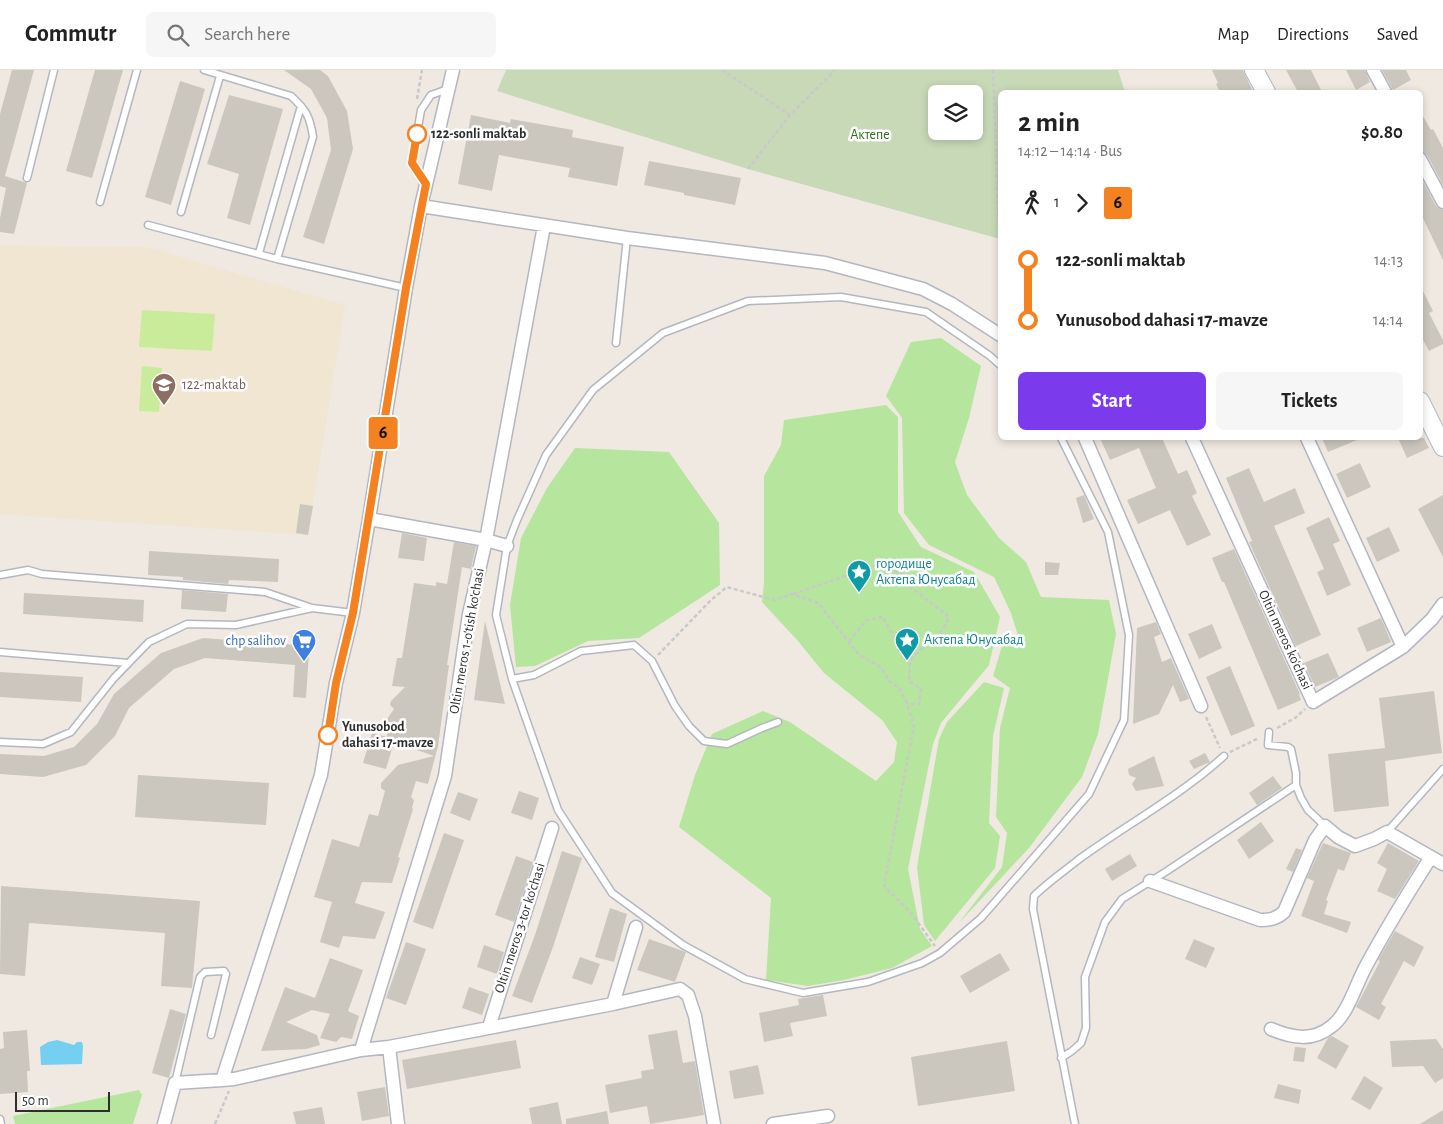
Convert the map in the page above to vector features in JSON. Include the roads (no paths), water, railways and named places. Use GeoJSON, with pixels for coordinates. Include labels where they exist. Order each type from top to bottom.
{"type":"FeatureCollection","features":[{"type":"Feature","properties":{"kind":"street"},"geometry":{"type":"LineString","coordinates":[[228,1080],[321,775],[336,683],[353,613],[421,206],[452,70]]}},
{"type":"Feature","properties":{"kind":"street"},"geometry":{"type":"LineString","coordinates":[[1254,70],[1265,90]]}},
{"type":"Feature","properties":{"kind":"street"},"geometry":{"type":"LineString","coordinates":[[1373,70],[1384,90]]}},
{"type":"Feature","properties":{"kind":"street"},"geometry":{"type":"LineString","coordinates":[[1423,165],[1443,202]]}},
{"type":"Feature","properties":{"kind":"street"},"geometry":{"type":"LineString","coordinates":[[421,206],[627,238],[825,263],[923,289],[952,304],[998,334]]}},
{"type":"Feature","properties":{"kind":"street","name":"Oltin meros 1-o'tish ko'chasi"},"geometry":{"type":"LineString","coordinates":[[361,1050],[444,776],[469,614],[486,540],[544,226]]}},
{"type":"Feature","properties":{"kind":"street"},"geometry":{"type":"LineString","coordinates":[[1423,407],[1443,447]]}},
{"type":"Feature","properties":{"kind":"street"},"geometry":{"type":"LineString","coordinates":[[1086,440],[1201,706]]}},
{"type":"Feature","properties":{"kind":"street","name":"Oltin meros ko'chasi"},"geometry":{"type":"LineString","coordinates":[[1193,440],[1313,702],[1403,647],[1443,604]]}},
{"type":"Feature","properties":{"kind":"street"},"geometry":{"type":"LineString","coordinates":[[1308,440],[1403,647]]}},
{"type":"Feature","properties":{"kind":"street"},"geometry":{"type":"LineString","coordinates":[[369,519],[486,540],[507,546]]}},
{"type":"Feature","properties":{"kind":"street"},"geometry":{"type":"LineString","coordinates":[[1150,881],[1260,920],[1272,920],[1284,912],[1316,840],[1325,826],[1338,837],[1355,846],[1387,832],[1443,864]]}},
{"type":"Feature","properties":{"kind":"street","name":"Oltin meros 3-tor ko'chasi"},"geometry":{"type":"LineString","coordinates":[[489,1027],[552,828]]}},
{"type":"Feature","properties":{"kind":"street"},"geometry":{"type":"LineString","coordinates":[[1270,1029],[1281,1034],[1304,1038],[1318,1034],[1332,1026],[1341,1016],[1365,967],[1431,857]]}},
{"type":"Feature","properties":{"kind":"street"},"geometry":{"type":"LineString","coordinates":[[613,1004],[636,927]]}},
{"type":"Feature","properties":{"kind":"street"},"geometry":{"type":"LineString","coordinates":[[164,1124],[175,1083],[228,1080],[361,1050],[388,1047],[613,1004],[680,989],[688,995],[695,1016],[714,1124]]}},
{"type":"Feature","properties":{"kind":"street"},"geometry":{"type":"LineString","coordinates":[[388,1047],[398,1124]]}},
{"type":"Feature","properties":{"kind":"street"},"geometry":{"type":"LineString","coordinates":[[773,1124],[828,1116]]}},
{"type":"Feature","properties":{"kind":"lane"},"geometry":{"type":"LineString","coordinates":[[27,178],[54,70]]}},
{"type":"Feature","properties":{"kind":"lane"},"geometry":{"type":"LineString","coordinates":[[100,202],[137,70]]}},
{"type":"Feature","properties":{"kind":"lane"},"geometry":{"type":"LineString","coordinates":[[204,70],[291,96],[310,119],[313,137],[277,259]]}},
{"type":"Feature","properties":{"kind":"lane"},"geometry":{"type":"LineString","coordinates":[[181,212],[220,76]]}},
{"type":"Feature","properties":{"kind":"lane"},"geometry":{"type":"LineString","coordinates":[[426,184],[412,163],[421,110],[431,95],[448,89]]}},
{"type":"Feature","properties":{"kind":"lane"},"geometry":{"type":"LineString","coordinates":[[259,253],[301,106]]}},
{"type":"Feature","properties":{"kind":"lane"},"geometry":{"type":"LineString","coordinates":[[148,225],[277,259],[406,288]]}},
{"type":"Feature","properties":{"kind":"lane"},"geometry":{"type":"LineString","coordinates":[[616,343],[627,238]]}},
{"type":"Feature","properties":{"kind":"lane"},"geometry":{"type":"LineString","coordinates":[[998,363],[926,312],[841,297],[748,301],[662,333],[593,390],[546,455],[517,520],[507,546],[496,615],[512,678],[558,810],[612,894],[683,945],[745,979],[803,993],[868,982],[922,962],[940,953],[981,918],[1089,794],[1124,720],[1129,636],[1108,532],[1061,440]]}},
{"type":"Feature","properties":{"kind":"lane"},"geometry":{"type":"LineString","coordinates":[[0,575],[28,570],[42,574],[266,592],[312,608],[353,613]]}},
{"type":"Feature","properties":{"kind":"lane"},"geometry":{"type":"LineString","coordinates":[[0,742],[43,744],[71,732],[128,663],[149,642],[187,624],[236,625],[312,608]]}},
{"type":"Feature","properties":{"kind":"lane"},"geometry":{"type":"LineString","coordinates":[[512,678],[534,675],[581,651],[634,645],[652,661],[675,706],[689,726],[704,741],[727,744],[778,722]]}},
{"type":"Feature","properties":{"kind":"lane"},"geometry":{"type":"LineString","coordinates":[[0,652],[128,663]]}},
{"type":"Feature","properties":{"kind":"lane"},"geometry":{"type":"LineString","coordinates":[[1268,732],[1268,745],[1288,747],[1292,752],[1296,785],[1301,798],[1308,810],[1325,826]]}},
{"type":"Feature","properties":{"kind":"lane"},"geometry":{"type":"LineString","coordinates":[[1074,1124],[1033,908],[1034,896],[1045,885],[1113,834],[1200,778],[1224,756]]}},
{"type":"Feature","properties":{"kind":"lane"},"geometry":{"type":"LineString","coordinates":[[1387,832],[1443,769]]}},
{"type":"Feature","properties":{"kind":"lane"},"geometry":{"type":"LineString","coordinates":[[1061,1058],[1081,1043],[1086,1028],[1085,977],[1105,922],[1122,899],[1296,785]]}},
{"type":"Feature","properties":{"kind":"lane"},"geometry":{"type":"LineString","coordinates":[[175,1083],[200,977],[205,972],[221,970],[226,974],[211,1035]]}},
{"type":"Feature","properties":{"kind":"lane"},"geometry":{"type":"LineString","coordinates":[[0,1119],[1,1124]]}},
{"type":"Feature","properties":{"kind":"water"},"geometry":{"type":"Polygon","coordinates":[[[57,1040],[74,1045],[77,1042],[82,1042],[82,1064],[41,1065],[40,1047],[48,1042],[57,1040]]]}},
{"type":"Feature","properties":{"kind":"place","name":"122-sonli maktab"},"geometry":{"type":"Point","coordinates":[417,134]}},
{"type":"Feature","properties":{"kind":"place","name":"122-maktab"},"geometry":{"type":"Point","coordinates":[164,406]}},
{"type":"Feature","properties":{"kind":"place","name":"городище Актепа Юнусабад"},"geometry":{"type":"Point","coordinates":[859,593]}},
{"type":"Feature","properties":{"kind":"place","name":"Актепа Юнусабад"},"geometry":{"type":"Point","coordinates":[907,661]}},
{"type":"Feature","properties":{"kind":"place","name":"chp salihov"},"geometry":{"type":"Point","coordinates":[304,662]}},
{"type":"Feature","properties":{"kind":"place","name":"Yunusobod dahasi 17-mavze"},"geometry":{"type":"Point","coordinates":[328,735]}},
{"type":"Feature","properties":{"kind":"park label","name":"Актепе"},"geometry":{"type":"Point","coordinates":[870,135]}}]}
